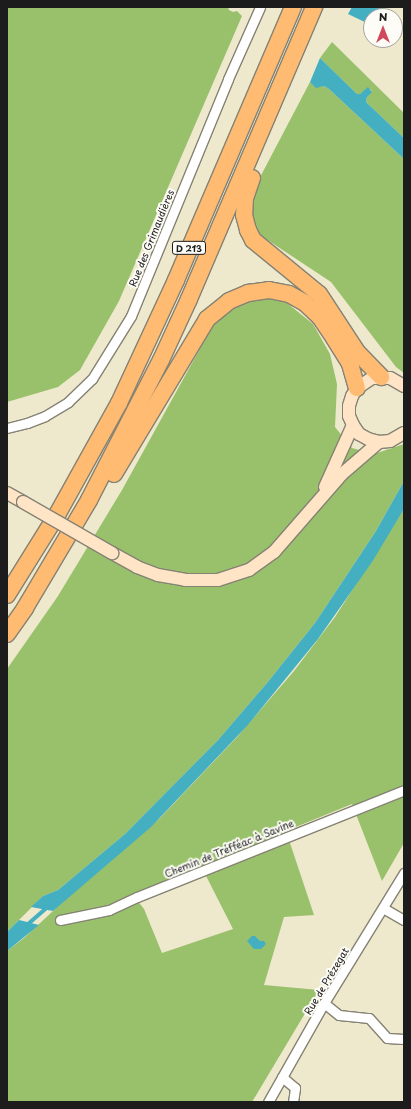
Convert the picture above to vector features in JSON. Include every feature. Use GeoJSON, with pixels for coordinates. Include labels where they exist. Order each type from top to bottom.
{"type":"FeatureCollection","features":[{"type":"Feature","properties":{"kind":"highway","name":"D 213"},"geometry":{"type":"LineString","coordinates":[[7,595],[61,507],[119,403],[176,280],[293,7]]}},
{"type":"Feature","properties":{"kind":"highway","name":"D 213"},"geometry":{"type":"LineString","coordinates":[[7,634],[25,608],[89,500],[161,360],[190,299],[314,7]]}},
{"type":"Feature","properties":{"kind":"highway"},"geometry":{"type":"LineString","coordinates":[[273,102],[275,123],[244,198],[244,215],[248,230],[253,240],[319,294],[357,352],[381,377]]}},
{"type":"Feature","properties":{"kind":"highway"},"geometry":{"type":"LineString","coordinates":[[89,500],[110,481],[207,319],[229,301],[248,293],[270,290],[289,294],[305,303],[320,317],[350,364],[357,388]]}},
{"type":"Feature","properties":{"kind":"highway"},"geometry":{"type":"LineString","coordinates":[[7,579],[11,574],[24,568]]}},
{"type":"Feature","properties":{"kind":"street","name":"Rue des Grimaudières"},"geometry":{"type":"LineString","coordinates":[[7,428],[27,423],[45,416],[68,402],[92,379],[131,316],[228,79],[260,7]]}},
{"type":"Feature","properties":{"kind":"street"},"geometry":{"type":"LineString","coordinates":[[404,386],[390,378],[372,378],[357,388],[349,406],[349,416],[353,425],[359,434],[368,440],[379,442],[390,441],[404,433]]}},
{"type":"Feature","properties":{"kind":"street"},"geometry":{"type":"LineString","coordinates":[[319,499],[353,425]]}},
{"type":"Feature","properties":{"kind":"street"},"geometry":{"type":"LineString","coordinates":[[7,493],[137,567],[158,575],[185,580],[218,580],[249,570],[274,552],[319,499],[362,455],[379,442]]}},
{"type":"Feature","properties":{"kind":"street","name":"Chemin de Tréfféac à Savine"},"geometry":{"type":"LineString","coordinates":[[60,920],[109,910],[137,897],[404,790]]}},
{"type":"Feature","properties":{"kind":"street","name":"Rue de Prézegat"},"geometry":{"type":"LineString","coordinates":[[268,1102],[324,1003],[404,873]]}},
{"type":"Feature","properties":{"kind":"street"},"geometry":{"type":"LineString","coordinates":[[383,908],[404,920]]}},
{"type":"Feature","properties":{"kind":"street"},"geometry":{"type":"LineString","coordinates":[[324,1003],[339,1015],[369,1018],[387,1038],[404,1039]]}},
{"type":"Feature","properties":{"kind":"street"},"geometry":{"type":"LineString","coordinates":[[282,1077],[295,1088],[293,1102]]}},
{"type":"Feature","properties":{"kind":"green space"},"geometry":{"type":"Polygon","coordinates":[[[7,7],[228,7],[229,10],[233,12],[237,11],[242,16],[119,301],[80,370],[58,387],[7,402],[7,7]]]}},
{"type":"Feature","properties":{"kind":"green space"},"geometry":{"type":"Polygon","coordinates":[[[332,42],[404,113],[404,138],[366,102],[367,97],[372,91],[368,88],[360,94],[357,94],[320,58],[332,42]]]}},
{"type":"Feature","properties":{"kind":"green space"},"geometry":{"type":"Polygon","coordinates":[[[310,82],[316,87],[324,86],[329,89],[404,159],[404,373],[396,367],[331,282],[260,235],[250,209],[257,183],[310,82]]]}},
{"type":"Feature","properties":{"kind":"green space"},"geometry":{"type":"Polygon","coordinates":[[[253,298],[282,299],[313,324],[330,354],[337,384],[335,427],[352,448],[374,454],[404,444],[404,481],[376,531],[315,623],[267,683],[218,740],[125,834],[58,890],[43,896],[7,932],[7,669],[58,596],[122,490],[212,327],[234,305],[253,298]]]}},
{"type":"Feature","properties":{"kind":"green space"},"geometry":{"type":"Polygon","coordinates":[[[404,509],[404,843],[382,881],[352,804],[286,831],[314,915],[284,917],[264,985],[319,990],[252,1102],[7,1102],[7,951],[24,938],[67,898],[160,818],[238,736],[294,671],[335,617],[404,509]],[[201,866],[133,895],[144,909],[162,953],[233,929],[201,866]]]}},
{"type":"Feature","properties":{"kind":"water"},"geometry":{"type":"Polygon","coordinates":[[[352,7],[383,7],[363,8],[363,21],[348,14],[352,7]]]}},
{"type":"Feature","properties":{"kind":"water"},"geometry":{"type":"Polygon","coordinates":[[[320,58],[357,94],[360,94],[368,87],[372,92],[367,97],[366,102],[404,138],[404,159],[329,89],[324,86],[316,88],[310,82],[320,58]]]}},
{"type":"Feature","properties":{"kind":"water"},"geometry":{"type":"Polygon","coordinates":[[[404,481],[404,509],[372,562],[318,639],[247,726],[151,827],[53,911],[31,907],[43,896],[58,890],[125,834],[218,740],[267,683],[315,623],[376,531],[404,481]]]}},
{"type":"Feature","properties":{"kind":"water"},"geometry":{"type":"Polygon","coordinates":[[[19,920],[39,925],[7,951],[7,932],[19,920]]]}},
{"type":"Feature","properties":{"kind":"water"},"geometry":{"type":"Polygon","coordinates":[[[252,936],[255,936],[260,941],[264,941],[266,944],[261,949],[254,949],[247,941],[252,936]]]}},
{"type":"Feature","properties":{"kind":"waterway"},"geometry":{"type":"LineString","coordinates":[[27,925],[48,907]]}}]}
